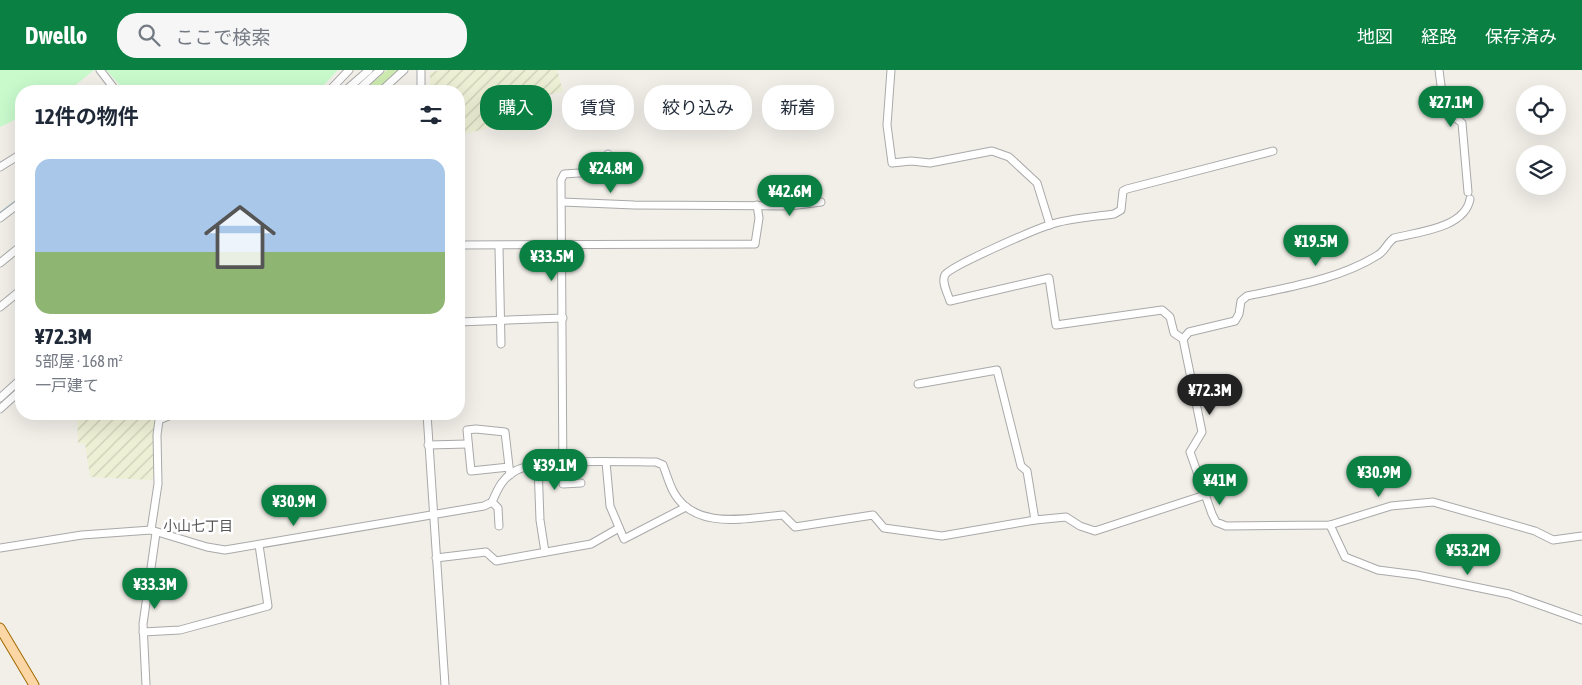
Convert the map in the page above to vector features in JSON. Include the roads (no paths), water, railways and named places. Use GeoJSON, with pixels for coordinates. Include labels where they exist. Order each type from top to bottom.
{"type":"FeatureCollection","features":[{"type":"Feature","properties":{"kind":"main road"},"geometry":{"type":"LineString","coordinates":[[0,628],[34,685]]}},
{"type":"Feature","properties":{"kind":"street"},"geometry":{"type":"LineString","coordinates":[[100,70],[111,85]]}},
{"type":"Feature","properties":{"kind":"street"},"geometry":{"type":"LineString","coordinates":[[335,85],[349,70]]}},
{"type":"Feature","properties":{"kind":"street"},"geometry":{"type":"LineString","coordinates":[[352,85],[370,70]]}},
{"type":"Feature","properties":{"kind":"street"},"geometry":{"type":"LineString","coordinates":[[364,85],[380,70]]}},
{"type":"Feature","properties":{"kind":"street"},"geometry":{"type":"LineString","coordinates":[[387,85],[404,70]]}},
{"type":"Feature","properties":{"kind":"street"},"geometry":{"type":"LineString","coordinates":[[421,70],[421,85]]}},
{"type":"Feature","properties":{"kind":"street"},"geometry":{"type":"LineString","coordinates":[[891,70],[887,125],[892,163],[912,161],[930,163],[992,151],[1009,157],[1037,183],[1050,225]]}},
{"type":"Feature","properties":{"kind":"street"},"geometry":{"type":"LineString","coordinates":[[1183,339],[1189,332],[1235,321],[1239,314],[1240,301],[1247,296],[1340,272],[1380,254],[1388,242],[1394,238],[1453,221],[1468,208],[1469,196],[1462,123],[1444,109],[1439,70]]}},
{"type":"Feature","properties":{"kind":"street"},"geometry":{"type":"LineString","coordinates":[[1273,151],[1127,189],[1123,191],[1121,210],[1114,214],[1050,225],[1000,248],[978,254],[945,274],[943,280],[950,301],[1049,278],[1056,325],[1162,310],[1170,317],[1174,333],[1183,339],[1202,432],[1190,452],[1216,522],[1226,526],[1330,525],[1392,506],[1433,502],[1535,531],[1553,540],[1582,536]]}},
{"type":"Feature","properties":{"kind":"street"},"geometry":{"type":"LineString","coordinates":[[581,483],[563,484],[561,180],[564,174],[609,171],[608,154]]}},
{"type":"Feature","properties":{"kind":"street"},"geometry":{"type":"LineString","coordinates":[[0,167],[15,158]]}},
{"type":"Feature","properties":{"kind":"street"},"geometry":{"type":"LineString","coordinates":[[562,202],[634,206],[790,206],[821,202]]}},
{"type":"Feature","properties":{"kind":"street"},"geometry":{"type":"LineString","coordinates":[[465,246],[755,244],[758,218],[757,205]]}},
{"type":"Feature","properties":{"kind":"street"},"geometry":{"type":"LineString","coordinates":[[0,218],[15,207]]}},
{"type":"Feature","properties":{"kind":"street"},"geometry":{"type":"LineString","coordinates":[[499,247],[501,344]]}},
{"type":"Feature","properties":{"kind":"street"},"geometry":{"type":"LineString","coordinates":[[0,263],[15,251]]}},
{"type":"Feature","properties":{"kind":"street"},"geometry":{"type":"LineString","coordinates":[[0,307],[15,295]]}},
{"type":"Feature","properties":{"kind":"street"},"geometry":{"type":"LineString","coordinates":[[465,322],[563,318]]}},
{"type":"Feature","properties":{"kind":"street"},"geometry":{"type":"LineString","coordinates":[[918,384],[997,370],[1021,466],[1027,471],[1035,520]]}},
{"type":"Feature","properties":{"kind":"street"},"geometry":{"type":"LineString","coordinates":[[0,398],[15,384]]}},
{"type":"Feature","properties":{"kind":"street"},"geometry":{"type":"LineString","coordinates":[[0,409],[15,395]]}},
{"type":"Feature","properties":{"kind":"street"},"geometry":{"type":"LineString","coordinates":[[146,685],[143,632],[158,484],[157,435],[159,420]]}},
{"type":"Feature","properties":{"kind":"street"},"geometry":{"type":"LineString","coordinates":[[427,420],[444,685]]}},
{"type":"Feature","properties":{"kind":"street"},"geometry":{"type":"LineString","coordinates":[[0,548],[82,536],[154,531],[207,547],[225,550],[484,506],[492,502],[499,484],[510,471],[506,432],[476,429],[467,430],[471,471],[510,471],[538,465],[656,462],[663,465],[674,492],[686,507],[706,518],[723,520],[783,515],[795,527],[873,515],[884,528],[942,536],[1035,520],[1066,517],[1080,526],[1095,531],[1205,495]]}},
{"type":"Feature","properties":{"kind":"street"},"geometry":{"type":"LineString","coordinates":[[428,445],[468,444]]}},
{"type":"Feature","properties":{"kind":"street"},"geometry":{"type":"LineString","coordinates":[[606,462],[610,506],[624,539],[686,507]]}},
{"type":"Feature","properties":{"kind":"street"},"geometry":{"type":"LineString","coordinates":[[538,465],[540,520],[544,552]]}},
{"type":"Feature","properties":{"kind":"street"},"geometry":{"type":"LineString","coordinates":[[492,502],[498,508],[500,526]]}},
{"type":"Feature","properties":{"kind":"street"},"geometry":{"type":"LineString","coordinates":[[1330,525],[1344,557],[1378,570],[1417,575],[1509,594],[1582,620]]}},
{"type":"Feature","properties":{"kind":"street"},"geometry":{"type":"LineString","coordinates":[[436,558],[486,552],[496,561],[591,544],[619,528]]}},
{"type":"Feature","properties":{"kind":"street"},"geometry":{"type":"LineString","coordinates":[[143,632],[180,630],[268,606],[259,545]]}},
{"type":"Feature","properties":{"kind":"waterway"},"geometry":{"type":"LineString","coordinates":[[0,213],[15,202]]}},
{"type":"Feature","properties":{"kind":"district","name":"小山七丁目"},"geometry":{"type":"Point","coordinates":[198,526]}}]}
